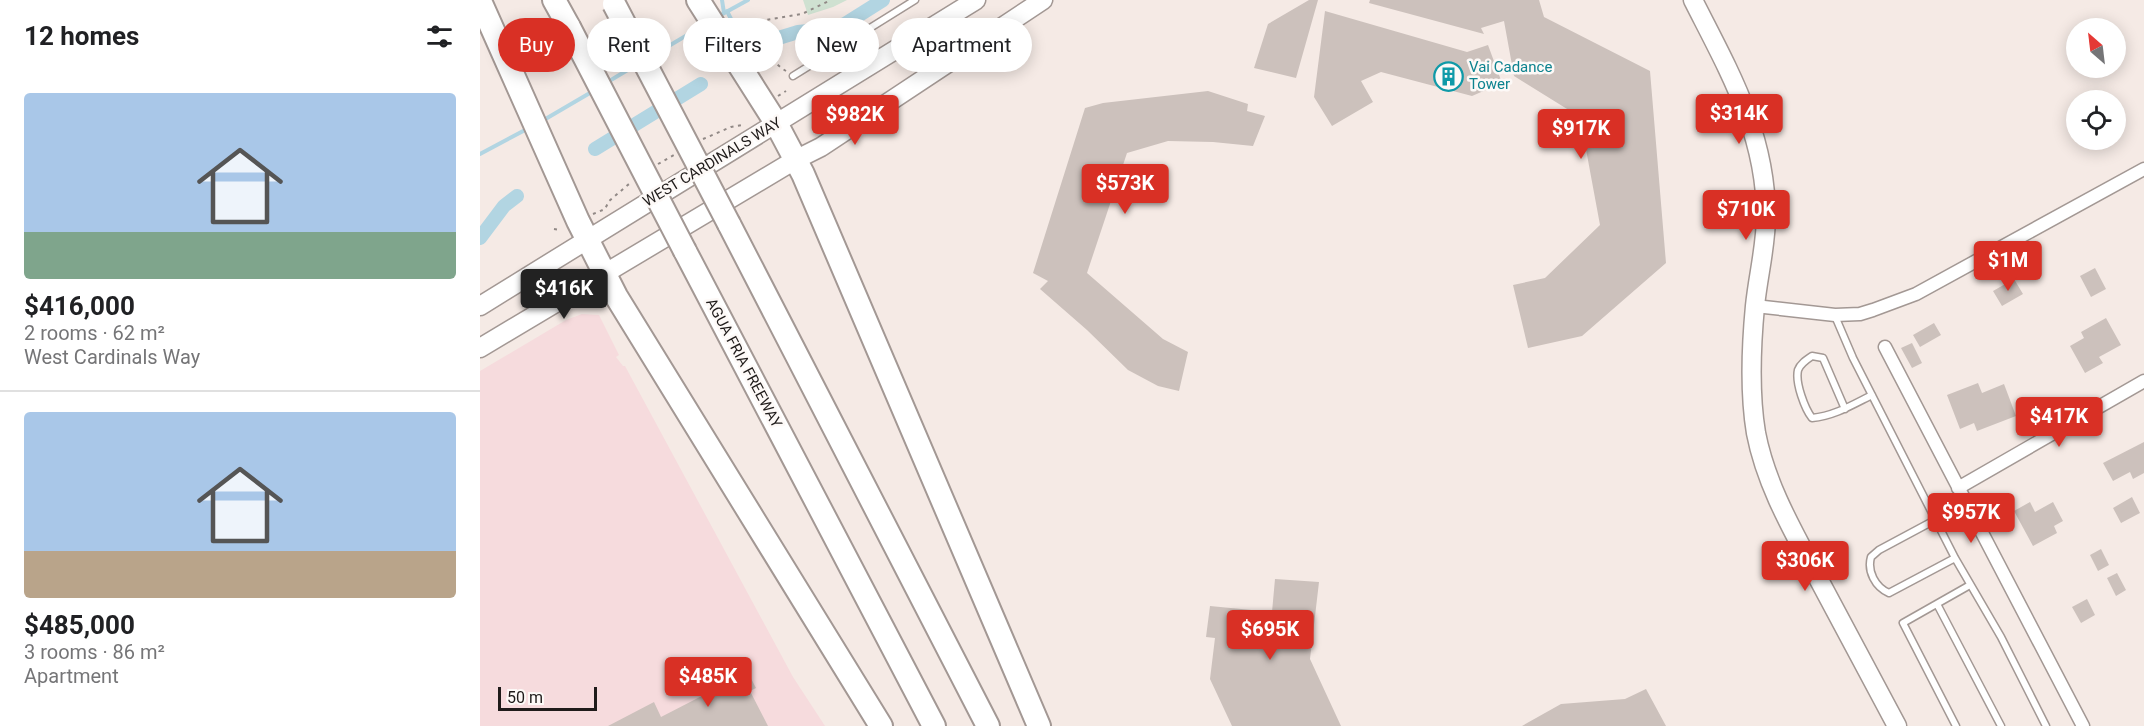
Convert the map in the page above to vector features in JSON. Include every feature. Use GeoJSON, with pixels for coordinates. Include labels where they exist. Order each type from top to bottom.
{"type":"FeatureCollection","features":[{"type":"Feature","properties":{"kind":"highway","name":"AGUA FRIA FREEWAY"},"geometry":{"type":"LineString","coordinates":[[554,0],[934,726]]}},
{"type":"Feature","properties":{"kind":"highway"},"geometry":{"type":"LineString","coordinates":[[698,0],[776,123],[804,174],[1040,726]]}},
{"type":"Feature","properties":{"kind":"highway"},"geometry":{"type":"LineString","coordinates":[[480,1],[508,65],[582,214],[587,238],[604,274],[881,726]]}},
{"type":"Feature","properties":{"kind":"highway"},"geometry":{"type":"LineString","coordinates":[[613,2],[988,726]]}},
{"type":"Feature","properties":{"kind":"main road","name":"WEST CARDINALS WAY"},"geometry":{"type":"LineString","coordinates":[[480,306],[976,0]]}},
{"type":"Feature","properties":{"kind":"main road"},"geometry":{"type":"LineString","coordinates":[[480,348],[795,160],[821,147],[1042,0]]}},
{"type":"Feature","properties":{"kind":"main road"},"geometry":{"type":"LineString","coordinates":[[1693,0],[1737,87],[1758,145],[1765,188],[1766,218],[1755,306],[1752,370],[1753,408],[1761,456],[1788,523],[1897,726]]}},
{"type":"Feature","properties":{"kind":"street"},"geometry":{"type":"LineString","coordinates":[[1755,306],[1835,315],[1860,314],[1916,294],[2144,169]]}},
{"type":"Feature","properties":{"kind":"street"},"geometry":{"type":"LineString","coordinates":[[1885,347],[2083,726]]}},
{"type":"Feature","properties":{"kind":"street"},"geometry":{"type":"LineString","coordinates":[[1958,488],[2144,381]]}},
{"type":"Feature","properties":{"kind":"lane"},"geometry":{"type":"LineString","coordinates":[[793,76],[915,0]]}},
{"type":"Feature","properties":{"kind":"lane"},"geometry":{"type":"LineString","coordinates":[[1835,315],[1872,396],[1955,558],[2001,637],[2046,726]]}},
{"type":"Feature","properties":{"kind":"lane"},"geometry":{"type":"LineString","coordinates":[[1845,409],[1823,358],[1812,356],[1804,361],[1798,369],[1798,379],[1805,409],[1812,418],[1826,417],[1845,409],[1872,396]]}},
{"type":"Feature","properties":{"kind":"lane"},"geometry":{"type":"LineString","coordinates":[[1935,519],[1871,556],[1870,569],[1873,578],[1883,591],[1889,593],[1955,558]]}},
{"type":"Feature","properties":{"kind":"lane"},"geometry":{"type":"LineString","coordinates":[[1956,726],[1903,622],[1970,585]]}},
{"type":"Feature","properties":{"kind":"lane"},"geometry":{"type":"LineString","coordinates":[[1937,604],[2001,726]]}},
{"type":"Feature","properties":{"kind":"path"},"geometry":{"type":"LineString","coordinates":[[778,18],[802,14],[831,0]]}},
{"type":"Feature","properties":{"kind":"path"},"geometry":{"type":"LineString","coordinates":[[703,139],[731,127],[743,125]]}},
{"type":"Feature","properties":{"kind":"path"},"geometry":{"type":"LineString","coordinates":[[653,167],[673,155]]}},
{"type":"Feature","properties":{"kind":"path"},"geometry":{"type":"LineString","coordinates":[[582,214],[605,209],[609,201],[631,182]]}},
{"type":"Feature","properties":{"kind":"shaded area"},"geometry":{"type":"Polygon","coordinates":[[[582,314],[599,315],[619,355],[616,357],[625,366],[793,677],[825,726],[480,726],[480,371],[566,320],[582,314]]]}},
{"type":"Feature","properties":{"kind":"green space"},"geometry":{"type":"Polygon","coordinates":[[[803,0],[847,0],[808,15],[803,0]]]}},
{"type":"Feature","properties":{"kind":"building"},"geometry":{"type":"Polygon","coordinates":[[[1309,0],[1318,0],[1296,78],[1254,68],[1268,24],[1309,0]]]}},
{"type":"Feature","properties":{"kind":"building"},"geometry":{"type":"Polygon","coordinates":[[[1370,0],[1539,0],[1544,17],[1650,71],[1666,263],[1582,336],[1528,348],[1513,285],[1545,278],[1600,225],[1580,117],[1514,76],[1504,21],[1481,28],[1484,34],[1369,3],[1370,0]]]}},
{"type":"Feature","properties":{"kind":"building","name":"Vai Cadance Tower"},"geometry":{"type":"Polygon","coordinates":[[[1325,11],[1467,52],[1488,45],[1502,83],[1472,96],[1381,72],[1361,81],[1373,102],[1332,126],[1314,97],[1325,11]]]}},
{"type":"Feature","properties":{"kind":"building"},"geometry":{"type":"Polygon","coordinates":[[[1208,91],[1248,104],[1247,111],[1265,116],[1253,146],[1168,141],[1127,153],[1087,273],[1163,339],[1188,352],[1179,391],[1158,386],[1128,370],[1040,289],[1048,281],[1033,273],[1085,108],[1103,103],[1208,91]]]}},
{"type":"Feature","properties":{"kind":"building"},"geometry":{"type":"Polygon","coordinates":[[[2095,268],[2106,289],[2091,297],[2080,276],[2095,268]]]}},
{"type":"Feature","properties":{"kind":"building"},"geometry":{"type":"Polygon","coordinates":[[[2014,279],[2023,294],[2002,306],[1993,291],[2014,279]]]}},
{"type":"Feature","properties":{"kind":"building"},"geometry":{"type":"Polygon","coordinates":[[[2106,318],[2121,345],[2099,357],[2103,363],[2085,373],[2070,346],[2084,338],[2081,332],[2106,318]]]}},
{"type":"Feature","properties":{"kind":"building"},"geometry":{"type":"Polygon","coordinates":[[[1934,323],[1941,335],[1920,347],[1913,335],[1934,323]]]}},
{"type":"Feature","properties":{"kind":"building"},"geometry":{"type":"Polygon","coordinates":[[[1912,343],[1922,363],[1912,368],[1901,348],[1912,343]]]}},
{"type":"Feature","properties":{"kind":"building"},"geometry":{"type":"Polygon","coordinates":[[[1978,383],[1982,393],[2004,384],[2016,416],[1977,431],[1974,423],[1960,429],[1947,395],[1978,383]]]}},
{"type":"Feature","properties":{"kind":"building"},"geometry":{"type":"Polygon","coordinates":[[[2144,442],[2144,473],[2133,479],[2130,472],[2113,481],[2103,463],[2144,442]]]}},
{"type":"Feature","properties":{"kind":"building"},"geometry":{"type":"Polygon","coordinates":[[[2132,497],[2140,513],[2121,523],[2113,508],[2132,497]]]}},
{"type":"Feature","properties":{"kind":"building"},"geometry":{"type":"Polygon","coordinates":[[[2030,502],[2035,512],[2053,502],[2063,521],[2054,526],[2057,533],[2033,546],[2014,511],[2030,502]]]}},
{"type":"Feature","properties":{"kind":"building"},"geometry":{"type":"Polygon","coordinates":[[[2101,549],[2109,565],[2098,571],[2090,555],[2101,549]]]}},
{"type":"Feature","properties":{"kind":"building"},"geometry":{"type":"Polygon","coordinates":[[[2117,573],[2126,590],[2116,596],[2107,578],[2117,573]]]}},
{"type":"Feature","properties":{"kind":"building"},"geometry":{"type":"Polygon","coordinates":[[[1275,579],[1319,582],[1310,659],[1341,726],[1232,726],[1210,679],[1215,638],[1206,637],[1210,606],[1272,612],[1275,579]]]}},
{"type":"Feature","properties":{"kind":"building"},"geometry":{"type":"Polygon","coordinates":[[[2087,599],[2095,615],[2081,623],[2072,607],[2087,599]]]}},
{"type":"Feature","properties":{"kind":"building"},"geometry":{"type":"Polygon","coordinates":[[[745,667],[756,688],[750,691],[768,726],[608,726],[654,702],[661,717],[727,683],[724,678],[745,667]]]}},
{"type":"Feature","properties":{"kind":"building"},"geometry":{"type":"Polygon","coordinates":[[[1646,689],[1666,726],[1522,726],[1561,704],[1625,699],[1646,689]]]}},
{"type":"Feature","properties":{"kind":"waterway"},"geometry":{"type":"LineString","coordinates":[[722,0],[724,13]]}},
{"type":"Feature","properties":{"kind":"waterway"},"geometry":{"type":"LineString","coordinates":[[717,17],[748,0]]}},
{"type":"Feature","properties":{"kind":"waterway"},"geometry":{"type":"LineString","coordinates":[[783,37],[845,24],[883,0]]}},
{"type":"Feature","properties":{"kind":"waterway"},"geometry":{"type":"LineString","coordinates":[[727,11],[730,18]]}},
{"type":"Feature","properties":{"kind":"waterway"},"geometry":{"type":"LineString","coordinates":[[671,45],[683,38]]}},
{"type":"Feature","properties":{"kind":"waterway"},"geometry":{"type":"LineString","coordinates":[[606,83],[624,72]]}},
{"type":"Feature","properties":{"kind":"waterway"},"geometry":{"type":"LineString","coordinates":[[595,149],[701,84]]}},
{"type":"Feature","properties":{"kind":"waterway"},"geometry":{"type":"LineString","coordinates":[[542,121],[595,90]]}},
{"type":"Feature","properties":{"kind":"waterway"},"geometry":{"type":"LineString","coordinates":[[480,154],[527,129]]}},
{"type":"Feature","properties":{"kind":"waterway"},"geometry":{"type":"LineString","coordinates":[[480,238],[504,206],[517,196]]}},
{"type":"Feature","properties":{"kind":"place","name":"Vai Cadance Tower"},"geometry":{"type":"Point","coordinates":[1448,76]}}]}
